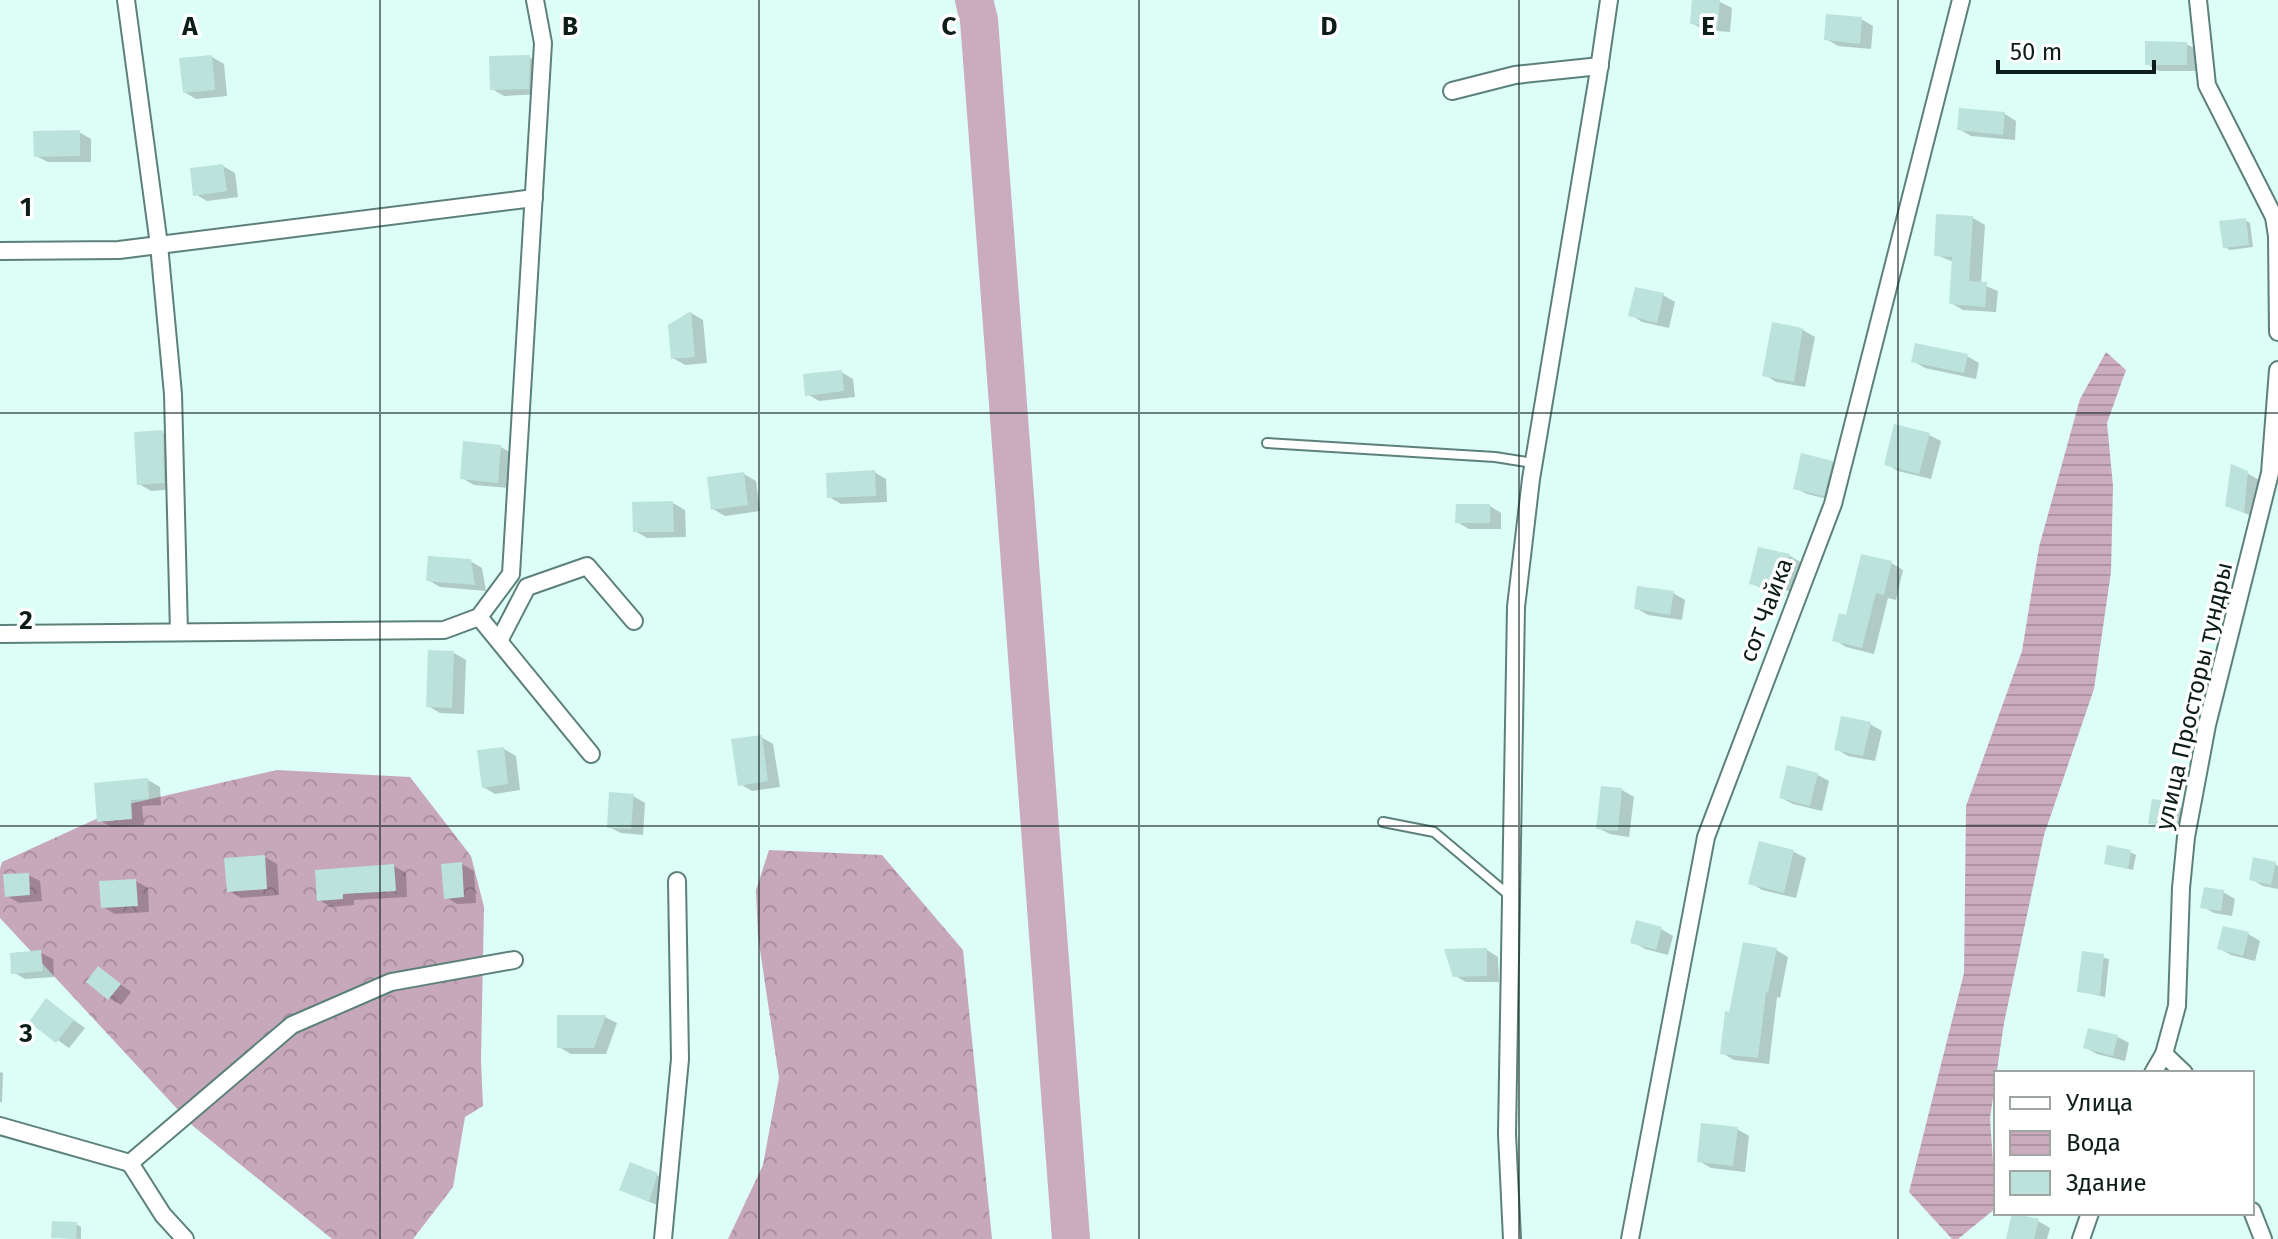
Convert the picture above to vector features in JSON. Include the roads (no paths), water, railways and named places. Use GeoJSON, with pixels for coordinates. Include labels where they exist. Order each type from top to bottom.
{"type":"FeatureCollection","features":[{"type":"Feature","properties":{"kind":"street"},"geometry":{"type":"LineString","coordinates":[[126,0],[159,245],[173,394],[179,632]]}},
{"type":"Feature","properties":{"kind":"street"},"geometry":{"type":"LineString","coordinates":[[0,634],[444,630],[479,617],[511,574],[543,43],[535,0]]}},
{"type":"Feature","properties":{"kind":"street"},"geometry":{"type":"LineString","coordinates":[[1512,1239],[1507,1134],[1516,607],[1533,463],[1609,0]]}},
{"type":"Feature","properties":{"kind":"street","name":"сот Чайка"},"geometry":{"type":"LineString","coordinates":[[1630,1239],[1706,837],[1833,504],[1961,0]]}},
{"type":"Feature","properties":{"kind":"street"},"geometry":{"type":"LineString","coordinates":[[2198,0],[2207,85],[2274,217],[2278,332]]}},
{"type":"Feature","properties":{"kind":"street"},"geometry":{"type":"LineString","coordinates":[[1452,91],[1515,75],[1600,66]]}},
{"type":"Feature","properties":{"kind":"street"},"geometry":{"type":"LineString","coordinates":[[0,251],[119,250],[534,198]]}},
{"type":"Feature","properties":{"kind":"street","name":"улица Просторы тундры"},"geometry":{"type":"LineString","coordinates":[[2164,1054],[2177,1006],[2186,837],[2207,725],[2270,473],[2278,370]]}},
{"type":"Feature","properties":{"kind":"street"},"geometry":{"type":"LineString","coordinates":[[499,641],[527,587],[587,566],[634,621]]}},
{"type":"Feature","properties":{"kind":"street"},"geometry":{"type":"LineString","coordinates":[[479,617],[591,754]]}},
{"type":"Feature","properties":{"kind":"street"},"geometry":{"type":"LineString","coordinates":[[663,1239],[680,1059],[677,881]]}},
{"type":"Feature","properties":{"kind":"street"},"geometry":{"type":"LineString","coordinates":[[130,1163],[292,1025],[391,982],[514,960]]}},
{"type":"Feature","properties":{"kind":"street"},"geometry":{"type":"LineString","coordinates":[[2154,1071],[2164,1054],[2182,1071]]}},
{"type":"Feature","properties":{"kind":"street"},"geometry":{"type":"LineString","coordinates":[[0,1126],[130,1163],[163,1215],[185,1239]]}},
{"type":"Feature","properties":{"kind":"street"},"geometry":{"type":"LineString","coordinates":[[2081,1239],[2089,1215]]}},
{"type":"Feature","properties":{"kind":"street"},"geometry":{"type":"LineString","coordinates":[[2254,1215],[2263,1239]]}},
{"type":"Feature","properties":{"kind":"lane"},"geometry":{"type":"LineString","coordinates":[[1267,443],[1495,457],[1533,463]]}},
{"type":"Feature","properties":{"kind":"lane"},"geometry":{"type":"LineString","coordinates":[[1383,822],[1434,832],[1511,897]]}},
{"type":"Feature","properties":{"kind":"water"},"geometry":{"type":"Polygon","coordinates":[[[2106,352],[2126,370],[2107,423],[2113,486],[2111,572],[2094,689],[2044,835],[2004,1023],[1997,1071],[1994,1071],[1990,1118],[1994,1210],[1958,1239],[1952,1239],[1909,1192],[1964,973],[1966,806],[2022,651],[2039,547],[2080,399],[2106,352]]]}},
{"type":"Feature","properties":{"kind":"waterway"},"geometry":{"type":"LineString","coordinates":[[974,0],[979,20],[1071,1239]]}}]}
